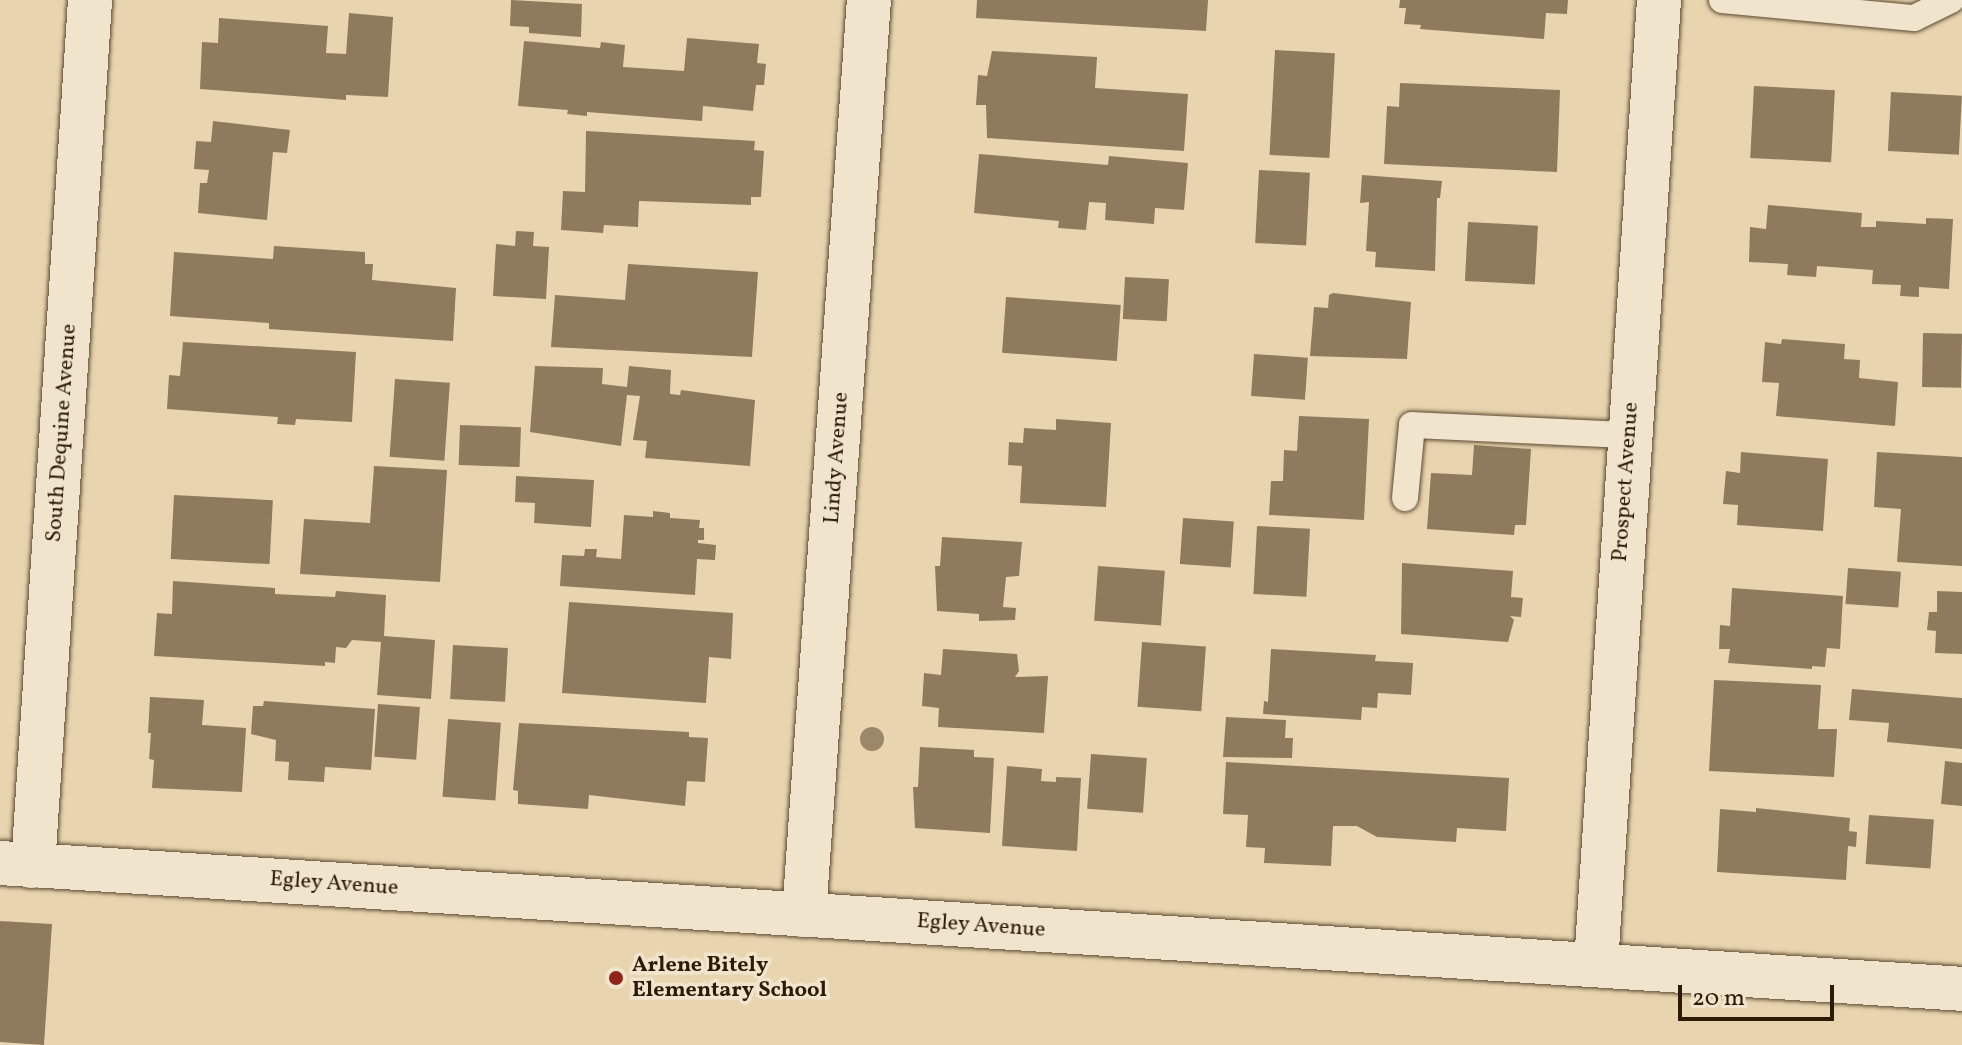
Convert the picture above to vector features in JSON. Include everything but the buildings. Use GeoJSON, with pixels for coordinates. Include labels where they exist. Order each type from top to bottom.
{"type":"FeatureCollection","features":[{"type":"Feature","properties":{"kind":"street","name":"South Dequine Avenue"},"geometry":{"type":"LineString","coordinates":[[16,864],[90,0]]}},
{"type":"Feature","properties":{"kind":"street","name":"Lindy Avenue"},"geometry":{"type":"LineString","coordinates":[[804,915],[869,0]]}},
{"type":"Feature","properties":{"kind":"street","name":"Prospect Avenue"},"geometry":{"type":"LineString","coordinates":[[1596,964],[1628,435],[1659,0]]}},
{"type":"Feature","properties":{"kind":"street","name":"Egley Avenue"},"geometry":{"type":"LineString","coordinates":[[16,864],[1962,989]]}},
{"type":"Feature","properties":{"kind":"lane"},"geometry":{"type":"LineString","coordinates":[[1722,0],[1914,18],[1951,0]]}},
{"type":"Feature","properties":{"kind":"lane"},"geometry":{"type":"LineString","coordinates":[[1405,498],[1412,425],[1628,435]]}},
{"type":"Feature","properties":{"kind":"place","name":"Arlene Bitely Elementary School"},"geometry":{"type":"Point","coordinates":[616,978]}}]}
